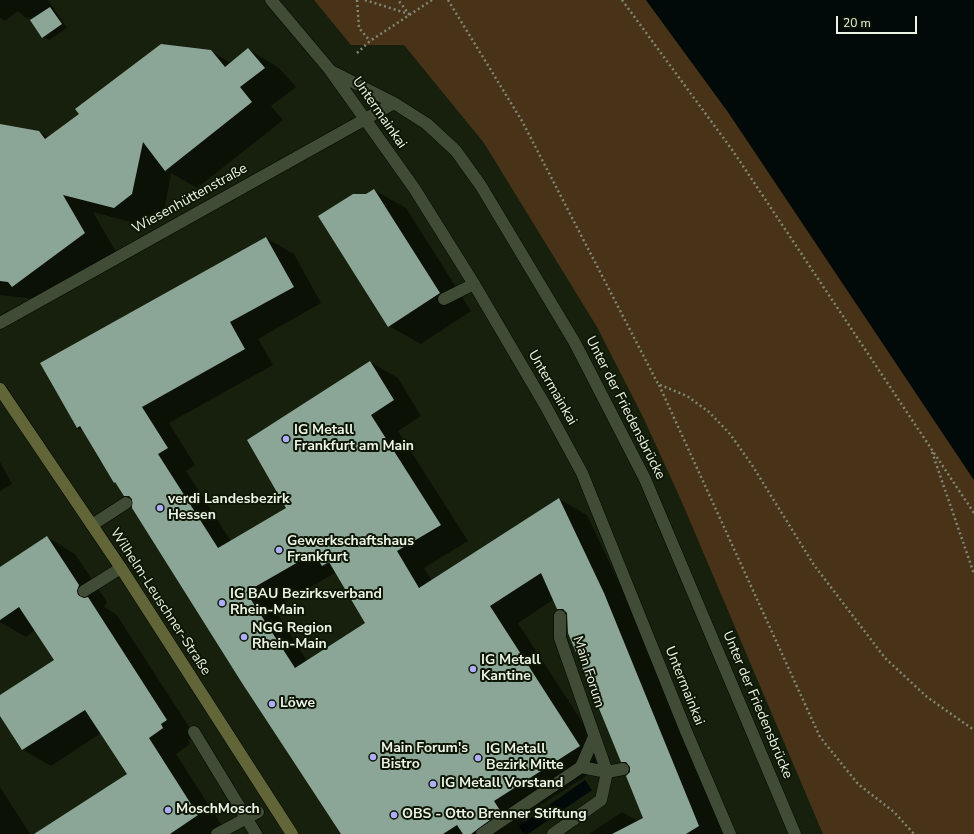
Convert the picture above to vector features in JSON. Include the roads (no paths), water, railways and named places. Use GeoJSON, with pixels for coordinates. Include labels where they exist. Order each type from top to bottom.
{"type":"FeatureCollection","features":[{"type":"Feature","properties":{"kind":"main road","name":"Wilhelm-Leuschner-Straße"},"geometry":{"type":"LineString","coordinates":[[0,389],[121,568],[292,834]]}},
{"type":"Feature","properties":{"kind":"street","name":"Untermainkai"},"geometry":{"type":"LineString","coordinates":[[272,0],[330,70],[364,120],[414,188],[474,284],[545,405],[582,473],[683,724],[730,834]]}},
{"type":"Feature","properties":{"kind":"street","name":"Unter der Friedensbrücke"},"geometry":{"type":"LineString","coordinates":[[330,70],[394,103],[427,124],[456,151],[481,186],[575,343],[645,479],[795,834]]}},
{"type":"Feature","properties":{"kind":"street","name":"Wiesenhüttenstraße"},"geometry":{"type":"LineString","coordinates":[[0,323],[394,103]]}},
{"type":"Feature","properties":{"kind":"street"},"geometry":{"type":"LineString","coordinates":[[444,299],[474,284]]}},
{"type":"Feature","properties":{"kind":"street"},"geometry":{"type":"LineString","coordinates":[[92,525],[126,503]]}},
{"type":"Feature","properties":{"kind":"street"},"geometry":{"type":"LineString","coordinates":[[84,591],[121,568]]}},
{"type":"Feature","properties":{"kind":"street","name":"Main Forum"},"geometry":{"type":"LineString","coordinates":[[560,616],[560,638],[607,772]]}},
{"type":"Feature","properties":{"kind":"street"},"geometry":{"type":"LineString","coordinates":[[194,732],[256,834]]}},
{"type":"Feature","properties":{"kind":"street"},"geometry":{"type":"LineString","coordinates":[[484,832],[581,766],[594,737]]}},
{"type":"Feature","properties":{"kind":"street"},"geometry":{"type":"LineString","coordinates":[[581,766],[607,772],[623,769]]}},
{"type":"Feature","properties":{"kind":"street"},"geometry":{"type":"LineString","coordinates":[[553,834],[601,800],[607,772]]}},
{"type":"Feature","properties":{"kind":"street"},"geometry":{"type":"LineString","coordinates":[[217,834],[258,812]]}},
{"type":"Feature","properties":{"kind":"place","name":"IG Metall Frankfurt am Main"},"geometry":{"type":"Point","coordinates":[286,439]}},
{"type":"Feature","properties":{"kind":"place","name":"verdi Landesbezirk Hessen"},"geometry":{"type":"Point","coordinates":[160,508]}},
{"type":"Feature","properties":{"kind":"place","name":"Gewerkschaftshaus Frankfurt"},"geometry":{"type":"Point","coordinates":[279,550]}},
{"type":"Feature","properties":{"kind":"place","name":"IG BAU Bezirksverband Rhein-Main"},"geometry":{"type":"Point","coordinates":[222,603]}},
{"type":"Feature","properties":{"kind":"place","name":"NGG Region Rhein-Main"},"geometry":{"type":"Point","coordinates":[244,637]}},
{"type":"Feature","properties":{"kind":"place","name":"IG Metall Kantine"},"geometry":{"type":"Point","coordinates":[473,669]}},
{"type":"Feature","properties":{"kind":"place","name":"Löwe"},"geometry":{"type":"Point","coordinates":[272,704]}},
{"type":"Feature","properties":{"kind":"place","name":"Main Forum's Bistro"},"geometry":{"type":"Point","coordinates":[373,757]}},
{"type":"Feature","properties":{"kind":"place","name":"IG Metall Bezirk Mitte"},"geometry":{"type":"Point","coordinates":[478,758]}},
{"type":"Feature","properties":{"kind":"place","name":"IG Metall Vorstand"},"geometry":{"type":"Point","coordinates":[433,784]}},
{"type":"Feature","properties":{"kind":"place","name":"MoschMosch"},"geometry":{"type":"Point","coordinates":[168,810]}},
{"type":"Feature","properties":{"kind":"place","name":"OBS - Otto Brenner Stiftung"},"geometry":{"type":"Point","coordinates":[394,815]}}]}
